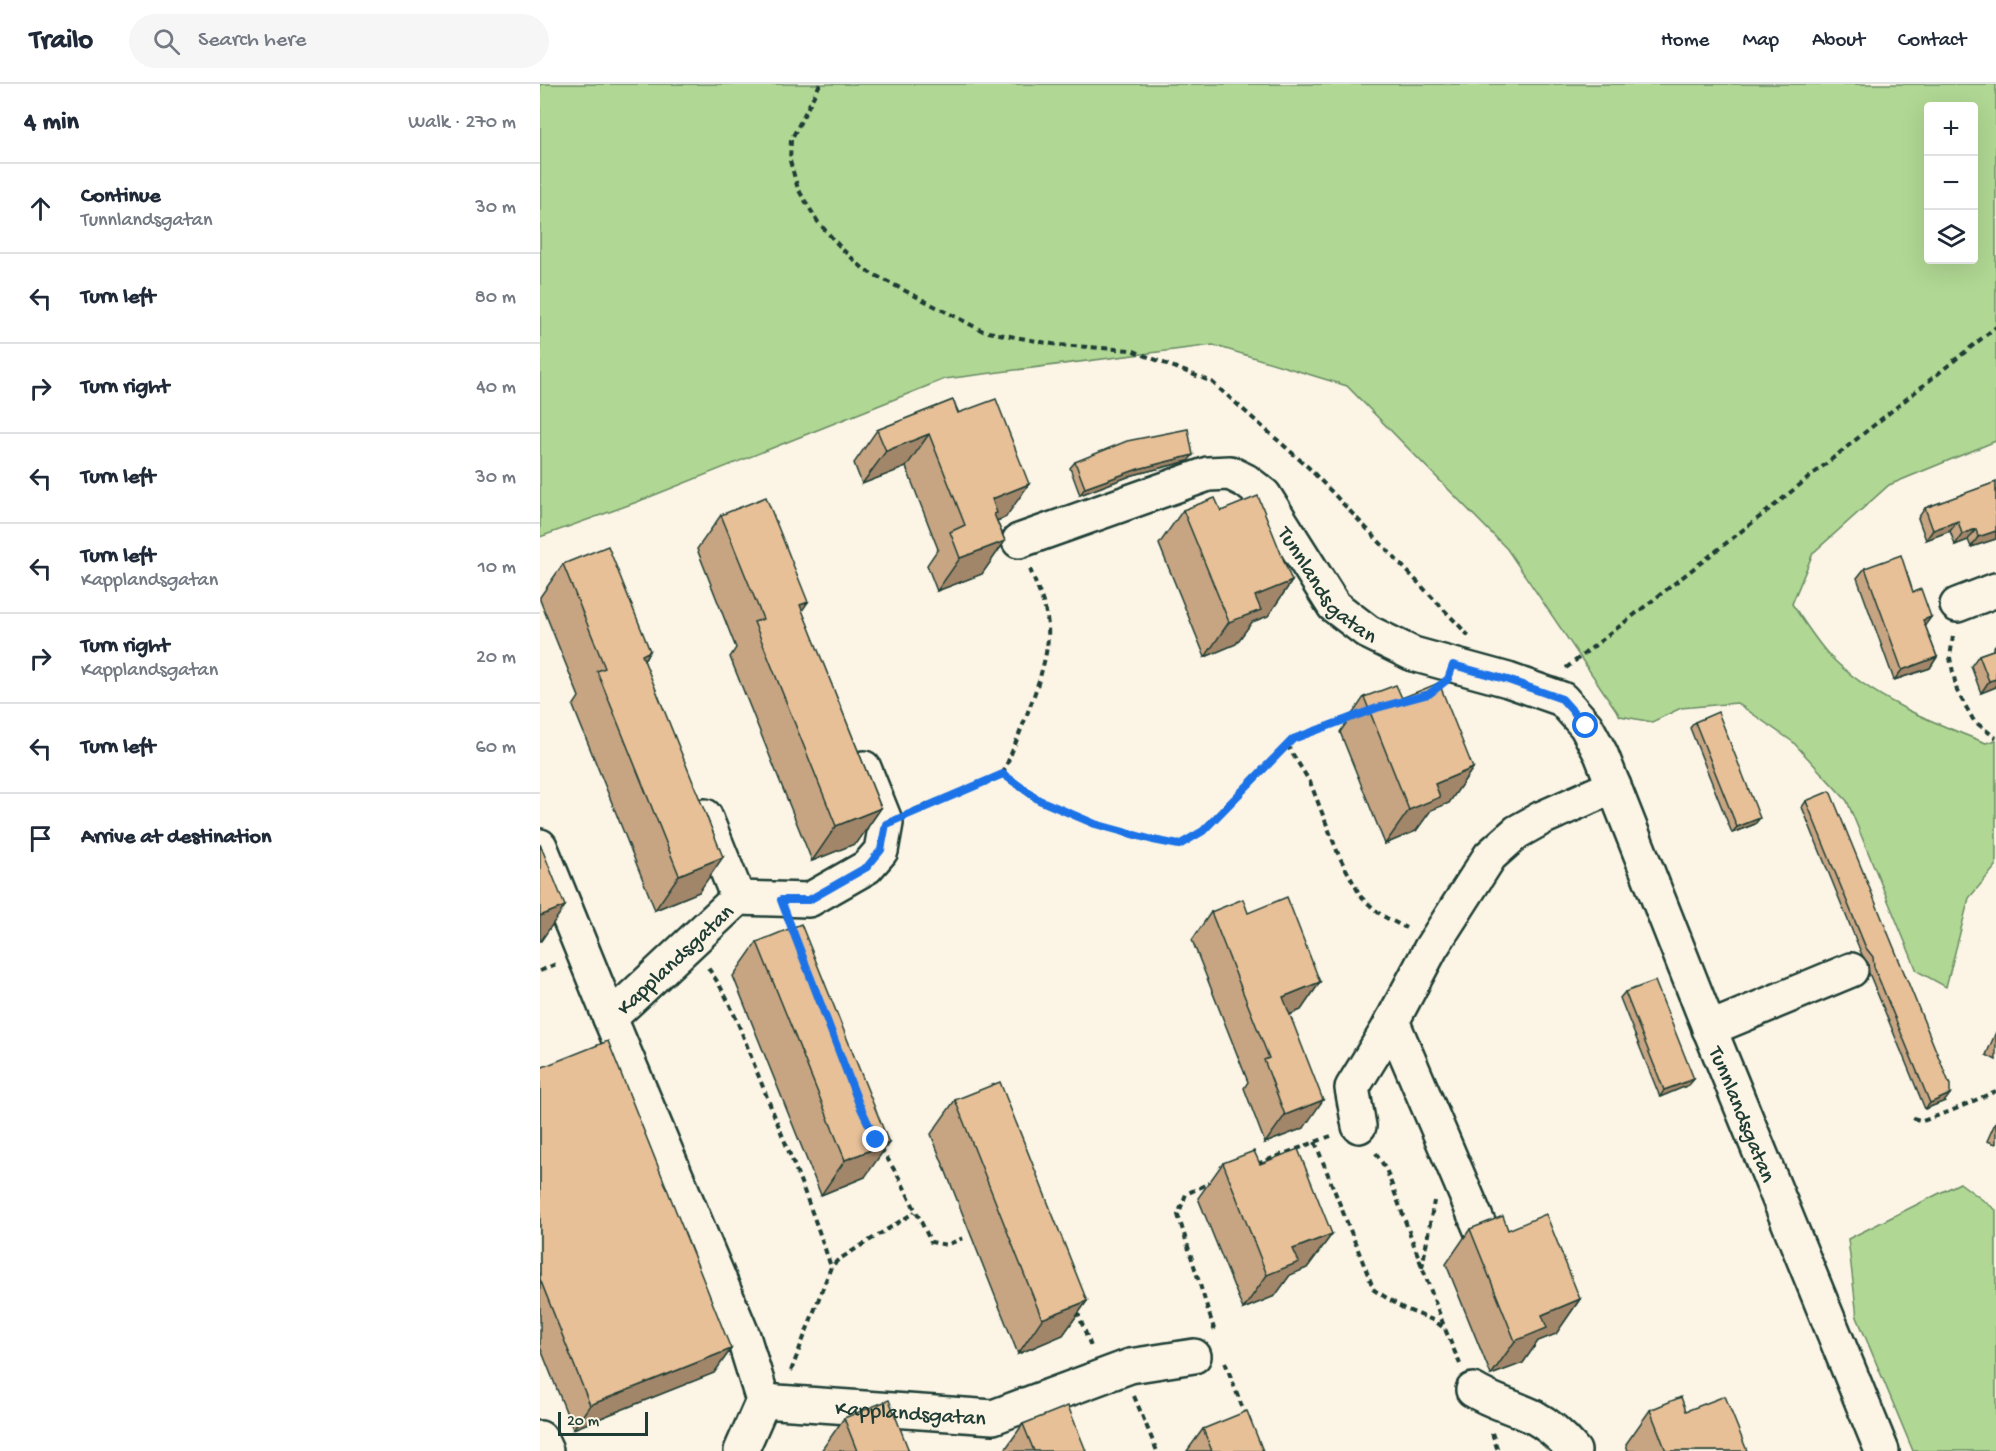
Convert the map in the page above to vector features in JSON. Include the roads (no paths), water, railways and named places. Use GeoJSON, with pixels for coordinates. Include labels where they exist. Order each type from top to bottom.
{"type":"FeatureCollection","features":[{"type":"Feature","properties":{"kind":"street","name":"Tunnlandsgatan"},"geometry":{"type":"LineString","coordinates":[[1019,541],[1208,474],[1230,473],[1246,481],[1264,495],[1334,606],[1368,632],[1413,654],[1539,689],[1562,699],[1578,715],[1601,754],[1614,786],[1873,1448]]}},
{"type":"Feature","properties":{"kind":"street"},"geometry":{"type":"LineString","coordinates":[[1957,605],[1996,590]]}},
{"type":"Feature","properties":{"kind":"street","name":"Kapplandsgatan"},"geometry":{"type":"LineString","coordinates":[[610,1018],[738,898],[809,900],[867,867],[881,850],[886,824],[852,738]]}},
{"type":"Feature","properties":{"kind":"street"},"geometry":{"type":"LineString","coordinates":[[1359,1126],[1352,1088],[1392,1021],[1434,942],[1490,856],[1517,832],[1542,818],[1614,786]]}},
{"type":"Feature","properties":{"kind":"street","name":"Kapplandsgatan"},"geometry":{"type":"LineString","coordinates":[[694,788],[738,898]]}},
{"type":"Feature","properties":{"kind":"street","name":"Kapplandsgatan"},"geometry":{"type":"LineString","coordinates":[[540,846],[771,1401],[993,1417],[1130,1366],[1207,1352]]}},
{"type":"Feature","properties":{"kind":"street"},"geometry":{"type":"LineString","coordinates":[[1709,1029],[1851,970]]}},
{"type":"Feature","properties":{"kind":"street"},"geometry":{"type":"LineString","coordinates":[[1392,1021],[1481,1230]]}},
{"type":"Feature","properties":{"kind":"street"},"geometry":{"type":"LineString","coordinates":[[1473,1390],[1485,1398],[1534,1418],[1563,1439],[1574,1451]]}},
{"type":"Feature","properties":{"kind":"street"},"geometry":{"type":"LineString","coordinates":[[741,1451],[771,1401]]}},
{"type":"Feature","properties":{"kind":"street"},"geometry":{"type":"LineString","coordinates":[[540,1438],[546,1451]]}}]}
